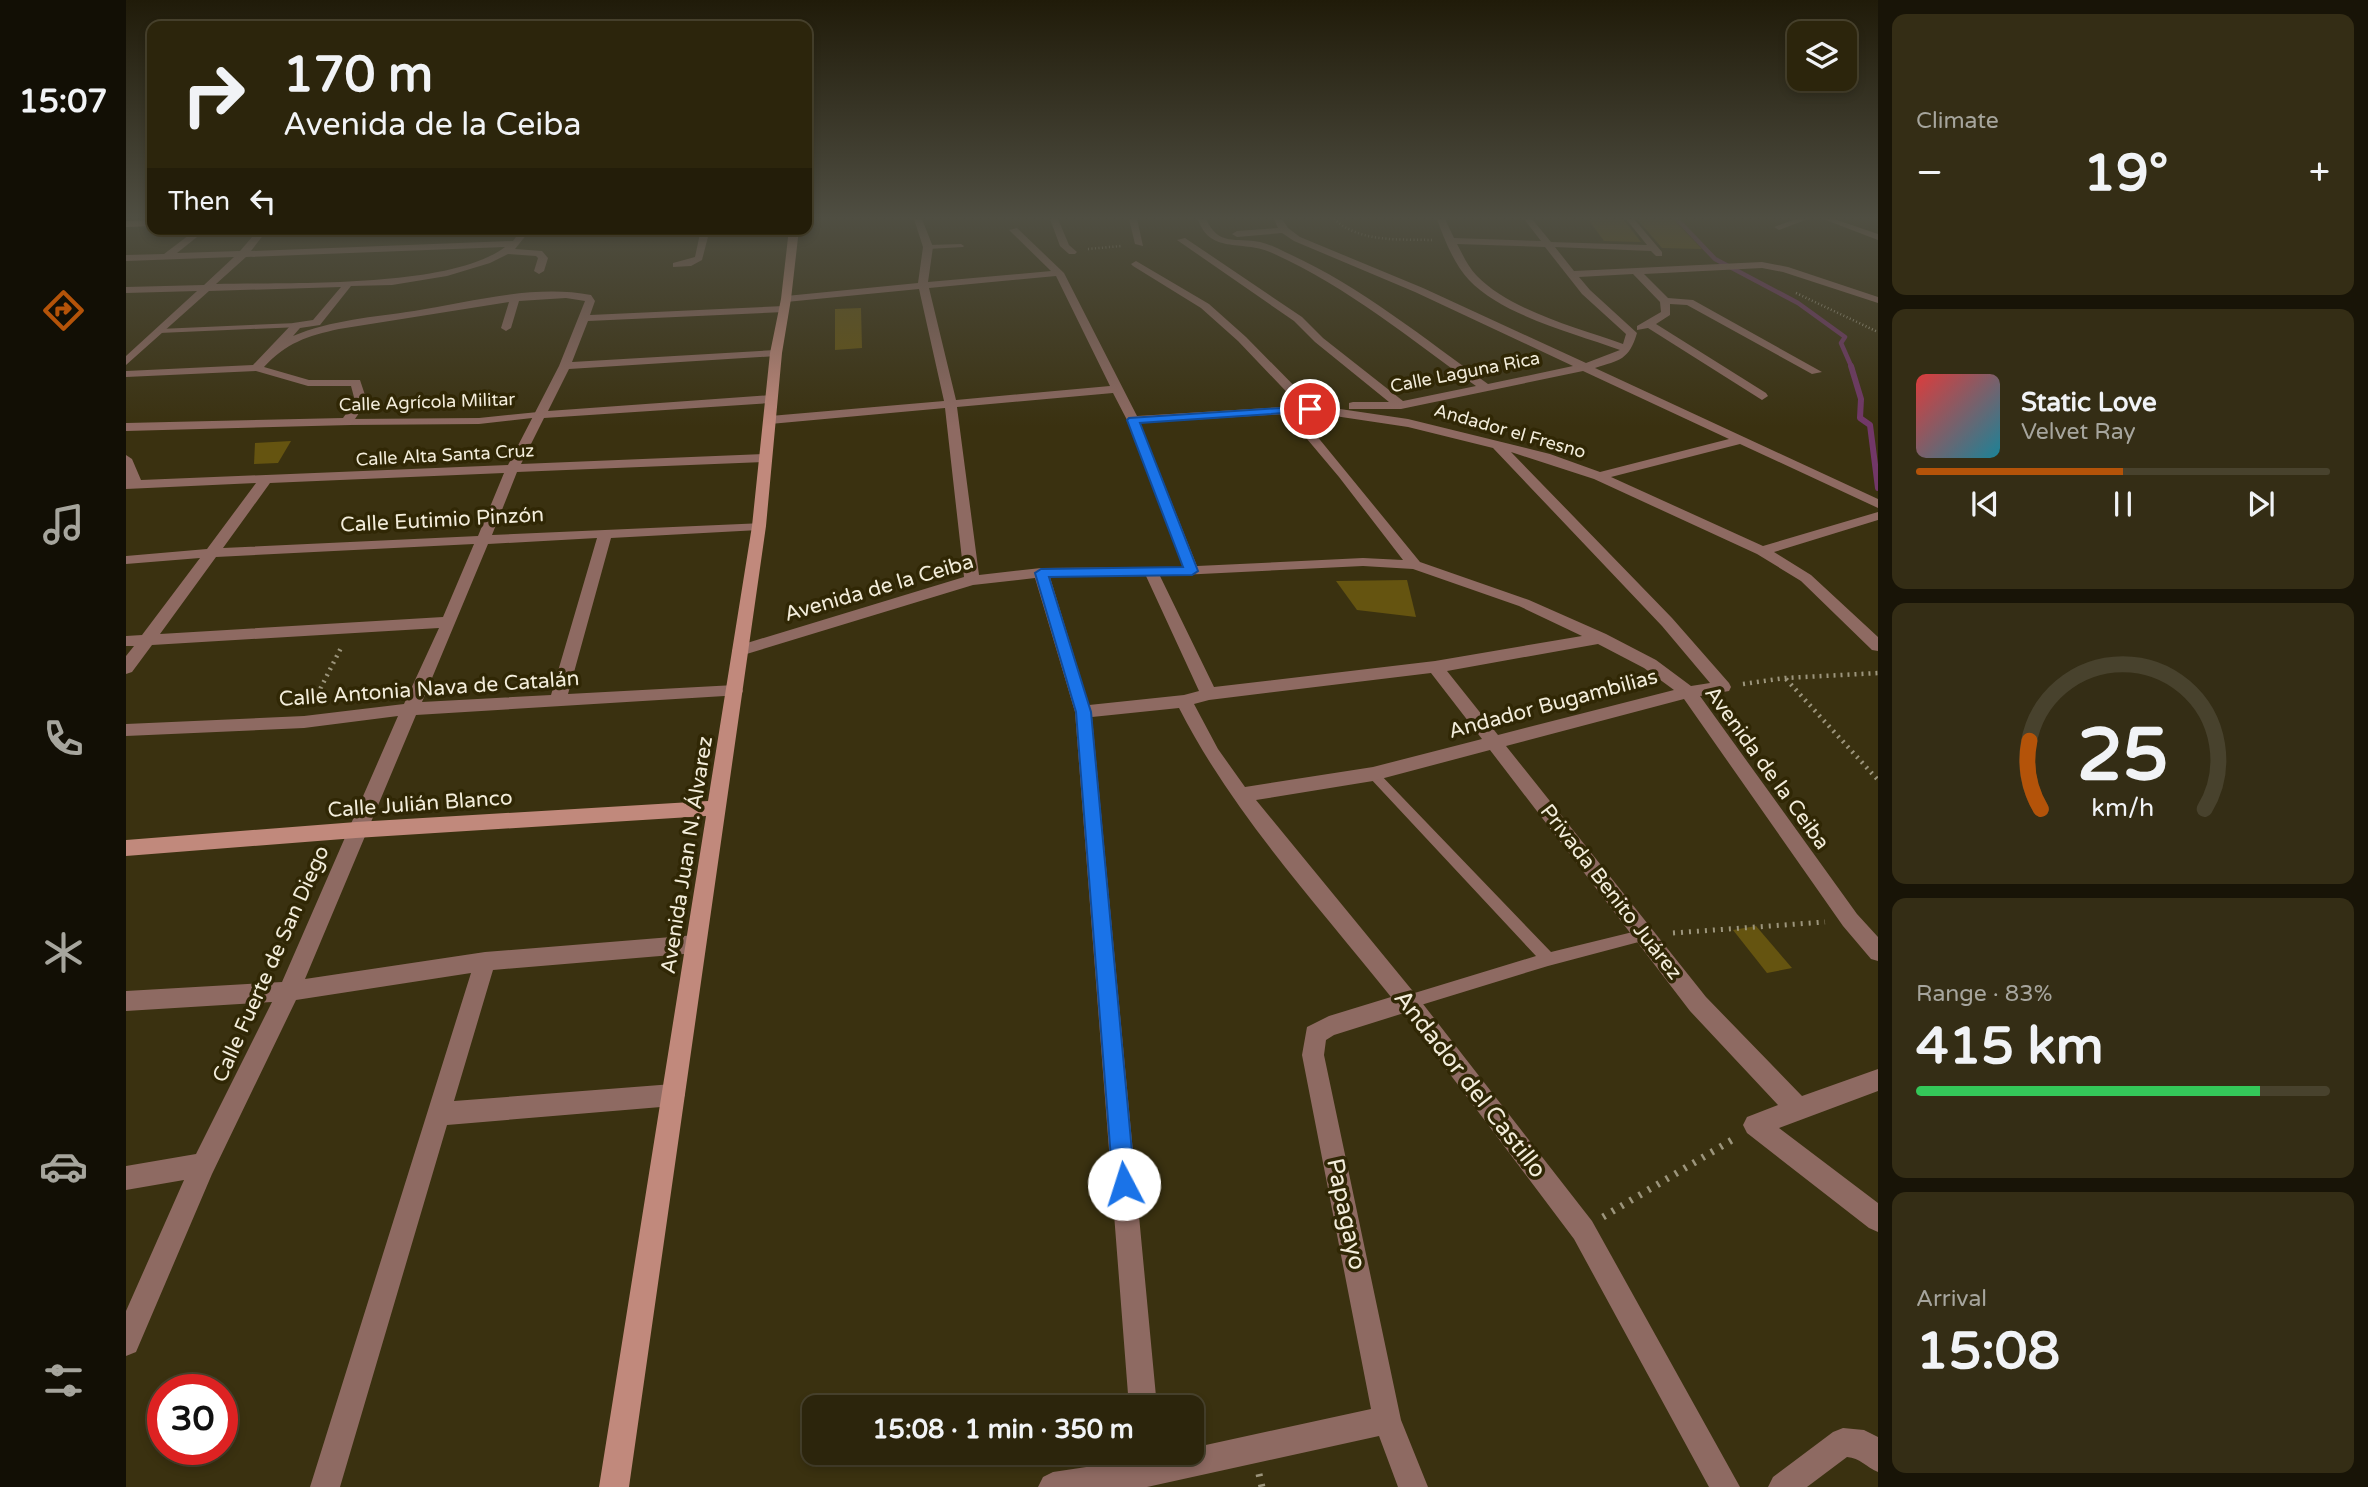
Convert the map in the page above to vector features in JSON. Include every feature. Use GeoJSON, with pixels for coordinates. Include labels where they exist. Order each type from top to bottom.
{"type":"FeatureCollection","features":[{"type":"Feature","properties":{"kind":"main road","name":"Avenida Juan N. Álvarez"},"geometry":{"type":"LineString","coordinates":[[614,1487],[759,526],[776,352],[787,288]]}},
{"type":"Feature","properties":{"kind":"main road","name":"Calle Julián Blanco"},"geometry":{"type":"LineString","coordinates":[[126,848],[356,830],[717,808]]}},
{"type":"Feature","properties":{"kind":"street"},"geometry":{"type":"LineString","coordinates":[[126,290],[168,288]]}},
{"type":"Feature","properties":{"kind":"street"},"geometry":{"type":"LineString","coordinates":[[126,362],[204,288]]}},
{"type":"Feature","properties":{"kind":"street"},"geometry":{"type":"LineString","coordinates":[[256,368],[298,325],[316,323],[344,288]]}},
{"type":"Feature","properties":{"kind":"street"},"geometry":{"type":"LineString","coordinates":[[585,318],[785,304],[905,288]]}},
{"type":"Feature","properties":{"kind":"street"},"geometry":{"type":"LineString","coordinates":[[924,288],[951,405],[972,580]]}},
{"type":"Feature","properties":{"kind":"street"},"geometry":{"type":"LineString","coordinates":[[1067,288],[1133,420],[1192,571]]}},
{"type":"Feature","properties":{"kind":"street"},"geometry":{"type":"LineString","coordinates":[[1176,288],[1205,306],[1242,339],[1310,409]]}},
{"type":"Feature","properties":{"kind":"street"},"geometry":{"type":"LineString","coordinates":[[1253,288],[1298,319],[1319,340],[1401,405]]}},
{"type":"Feature","properties":{"kind":"street"},"geometry":{"type":"LineString","coordinates":[[1342,288],[1486,388]]}},
{"type":"Feature","properties":{"kind":"street"},"geometry":{"type":"LineString","coordinates":[[1415,288],[1878,504]]}},
{"type":"Feature","properties":{"kind":"street"},"geometry":{"type":"LineString","coordinates":[[1485,288],[1538,315],[1627,348],[1632,333],[1666,313],[1665,301],[1653,288]]}},
{"type":"Feature","properties":{"kind":"street"},"geometry":{"type":"LineString","coordinates":[[1583,288],[1632,333]]}},
{"type":"Feature","properties":{"kind":"street"},"geometry":{"type":"LineString","coordinates":[[1842,288],[1878,300]]}},
{"type":"Feature","properties":{"kind":"street","name":"Calle Fuerte de San Diego"},"geometry":{"type":"LineString","coordinates":[[126,1342],[203,1165],[289,990],[356,830],[449,622],[512,469],[565,366],[590,301],[587,297],[566,295],[515,298]]}},
{"type":"Feature","properties":{"kind":"street"},"geometry":{"type":"LineString","coordinates":[[275,347],[311,332],[339,326],[515,298],[506,328]]}},
{"type":"Feature","properties":{"kind":"street"},"geometry":{"type":"LineString","coordinates":[[1665,301],[1689,302],[1816,372]]}},
{"type":"Feature","properties":{"kind":"street"},"geometry":{"type":"LineString","coordinates":[[1649,324],[1762,396]]}},
{"type":"Feature","properties":{"kind":"street","name":"Calle Laguna Rica"},"geometry":{"type":"LineString","coordinates":[[1133,420],[1401,405],[1586,367],[1620,356],[1627,348]]}},
{"type":"Feature","properties":{"kind":"street"},"geometry":{"type":"LineString","coordinates":[[565,366],[776,352]]}},
{"type":"Feature","properties":{"kind":"street"},"geometry":{"type":"LineString","coordinates":[[126,374],[256,368],[308,383],[356,382],[361,401],[346,422]]}},
{"type":"Feature","properties":{"kind":"street"},"geometry":{"type":"LineString","coordinates":[[770,420],[1118,389]]}},
{"type":"Feature","properties":{"kind":"street","name":"Calle Agrícola Militar"},"geometry":{"type":"LineString","coordinates":[[538,415],[772,399]]}},
{"type":"Feature","properties":{"kind":"street","name":"Andador el Fresno"},"geometry":{"type":"LineString","coordinates":[[1310,409],[1408,423],[1545,457],[1599,476],[1762,551],[1806,578],[1878,646]]}},
{"type":"Feature","properties":{"kind":"street"},"geometry":{"type":"LineString","coordinates":[[1290,411],[1345,474],[1415,565]]}},
{"type":"Feature","properties":{"kind":"street","name":"Calle Agrícola Militar"},"geometry":{"type":"LineString","coordinates":[[126,427],[346,422]]}},
{"type":"Feature","properties":{"kind":"street"},"geometry":{"type":"LineString","coordinates":[[1599,476],[1742,440]]}},
{"type":"Feature","properties":{"kind":"street"},"geometry":{"type":"LineString","coordinates":[[1496,444],[1667,622],[1723,687]]}},
{"type":"Feature","properties":{"kind":"street","name":"Calle Alta Santa Cruz"},"geometry":{"type":"LineString","coordinates":[[131,485],[766,458]]}},
{"type":"Feature","properties":{"kind":"street"},"geometry":{"type":"LineString","coordinates":[[126,459],[131,485]]}},
{"type":"Feature","properties":{"kind":"street"},"geometry":{"type":"LineString","coordinates":[[126,668],[265,481]]}},
{"type":"Feature","properties":{"kind":"street"},"geometry":{"type":"LineString","coordinates":[[1762,551],[1878,516]]}},
{"type":"Feature","properties":{"kind":"street","name":"Calle Eutimio Pinzón"},"geometry":{"type":"LineString","coordinates":[[126,559],[484,538],[605,535],[759,526]]}},
{"type":"Feature","properties":{"kind":"street"},"geometry":{"type":"LineString","coordinates":[[558,701],[605,535]]}},
{"type":"Feature","properties":{"kind":"street","name":"Avenida de la Ceiba"},"geometry":{"type":"LineString","coordinates":[[740,651],[972,580],[1041,573],[1192,571],[1363,562],[1415,565],[1524,603],[1600,638],[1650,664],[1688,692],[1850,920],[1878,952]]}},
{"type":"Feature","properties":{"kind":"street"},"geometry":{"type":"LineString","coordinates":[[1151,572],[1209,695]]}},
{"type":"Feature","properties":{"kind":"street"},"geometry":{"type":"LineString","coordinates":[[1041,573],[1083,712],[1142,1395]]}},
{"type":"Feature","properties":{"kind":"street"},"geometry":{"type":"LineString","coordinates":[[126,641],[449,622]]}},
{"type":"Feature","properties":{"kind":"street"},"geometry":{"type":"LineString","coordinates":[[1083,712],[1435,667],[1600,638]]}},
{"type":"Feature","properties":{"kind":"street","name":"Privada Benito Juárez"},"geometry":{"type":"LineString","coordinates":[[1435,667],[1698,1004],[1797,1108]]}},
{"type":"Feature","properties":{"kind":"street","name":"Andador Bugambilias"},"geometry":{"type":"LineString","coordinates":[[1241,795],[1373,774],[1688,692],[1723,687]]}},
{"type":"Feature","properties":{"kind":"street","name":"Calle Antonia Nava de Catalán"},"geometry":{"type":"LineString","coordinates":[[126,730],[304,722],[409,709],[735,691]]}},
{"type":"Feature","properties":{"kind":"street","name":"Andador del Castillo"},"geometry":{"type":"LineString","coordinates":[[1184,701],[1211,753],[1241,795],[1408,1002],[1583,1230],[1725,1487]]}},
{"type":"Feature","properties":{"kind":"street"},"geometry":{"type":"LineString","coordinates":[[126,1002],[289,990],[485,961],[696,944]]}},
{"type":"Feature","properties":{"kind":"street"},"geometry":{"type":"LineString","coordinates":[[325,1487],[485,961]]}},
{"type":"Feature","properties":{"kind":"street","name":"Papagayo"},"geometry":{"type":"LineString","coordinates":[[1408,1002],[1329,1026],[1315,1034],[1313,1055],[1387,1420],[1413,1487]]}},
{"type":"Feature","properties":{"kind":"street"},"geometry":{"type":"LineString","coordinates":[[1755,1125],[1878,1080]]}},
{"type":"Feature","properties":{"kind":"street"},"geometry":{"type":"LineString","coordinates":[[438,1114],[673,1095]]}},
{"type":"Feature","properties":{"kind":"street"},"geometry":{"type":"LineString","coordinates":[[1755,1125],[1878,1219]]}},
{"type":"Feature","properties":{"kind":"street"},"geometry":{"type":"LineString","coordinates":[[126,1178],[203,1165]]}},
{"type":"Feature","properties":{"kind":"street"},"geometry":{"type":"LineString","coordinates":[[1204,1452],[1387,1420]]}},
{"type":"Feature","properties":{"kind":"street"},"geometry":{"type":"LineString","coordinates":[[1783,1487],[1843,1442],[1871,1451]]}},
{"type":"Feature","properties":{"kind":"street"},"geometry":{"type":"LineString","coordinates":[[1053,1487],[1137,1465]]}},
{"type":"Feature","properties":{"kind":"lane"},"geometry":{"type":"LineString","coordinates":[[159,331],[298,325]]}},
{"type":"Feature","properties":{"kind":"lane","name":"Calle Agrícola Militar"},"geometry":{"type":"LineString","coordinates":[[346,422],[480,421],[538,415]]}},
{"type":"Feature","properties":{"kind":"lane"},"geometry":{"type":"LineString","coordinates":[[1373,774],[1548,959]]}},
{"type":"Feature","properties":{"kind":"lane"},"geometry":{"type":"LineString","coordinates":[[1408,1002],[1548,959],[1645,935]]}},
{"type":"Feature","properties":{"kind":"path"},"geometry":{"type":"LineString","coordinates":[[1788,290],[1878,332]]}},
{"type":"Feature","properties":{"kind":"path"},"geometry":{"type":"LineString","coordinates":[[304,722],[351,627]]}},
{"type":"Feature","properties":{"kind":"path"},"geometry":{"type":"LineString","coordinates":[[1723,687],[1785,678],[1878,673]]}},
{"type":"Feature","properties":{"kind":"path"},"geometry":{"type":"LineString","coordinates":[[1785,678],[1878,780]]}},
{"type":"Feature","properties":{"kind":"path"},"geometry":{"type":"LineString","coordinates":[[1645,935],[1850,920]]}},
{"type":"Feature","properties":{"kind":"path"},"geometry":{"type":"LineString","coordinates":[[1583,1230],[1755,1125]]}},
{"type":"Feature","properties":{"kind":"building"},"geometry":{"type":"Polygon","coordinates":[[[861,308],[862,348],[835,350],[835,309],[861,308]]]}},
{"type":"Feature","properties":{"kind":"building"},"geometry":{"type":"Polygon","coordinates":[[[291,441],[278,463],[254,464],[255,443],[291,441]]]}},
{"type":"Feature","properties":{"kind":"building"},"geometry":{"type":"Polygon","coordinates":[[[1407,580],[1416,617],[1357,610],[1336,581],[1407,580]]]}},
{"type":"Feature","properties":{"kind":"building"},"geometry":{"type":"Polygon","coordinates":[[[1756,926],[1792,968],[1767,973],[1733,930],[1756,926]]]}},
{"type":"Feature","properties":{"kind":"waterway"},"geometry":{"type":"LineString","coordinates":[[1770,288],[1798,303],[1845,337],[1841,343],[1852,368]]}},
{"type":"Feature","properties":{"kind":"waterway"},"geometry":{"type":"LineString","coordinates":[[1851,366],[1861,399],[1860,418],[1870,425],[1878,488]]}},
{"type":"Feature","properties":{"kind":"route"},"geometry":{"type":"LineString","coordinates":[[1124,1184],[1083,712],[1041,573],[1192,571],[1133,420],[1310,409]]}}]}
